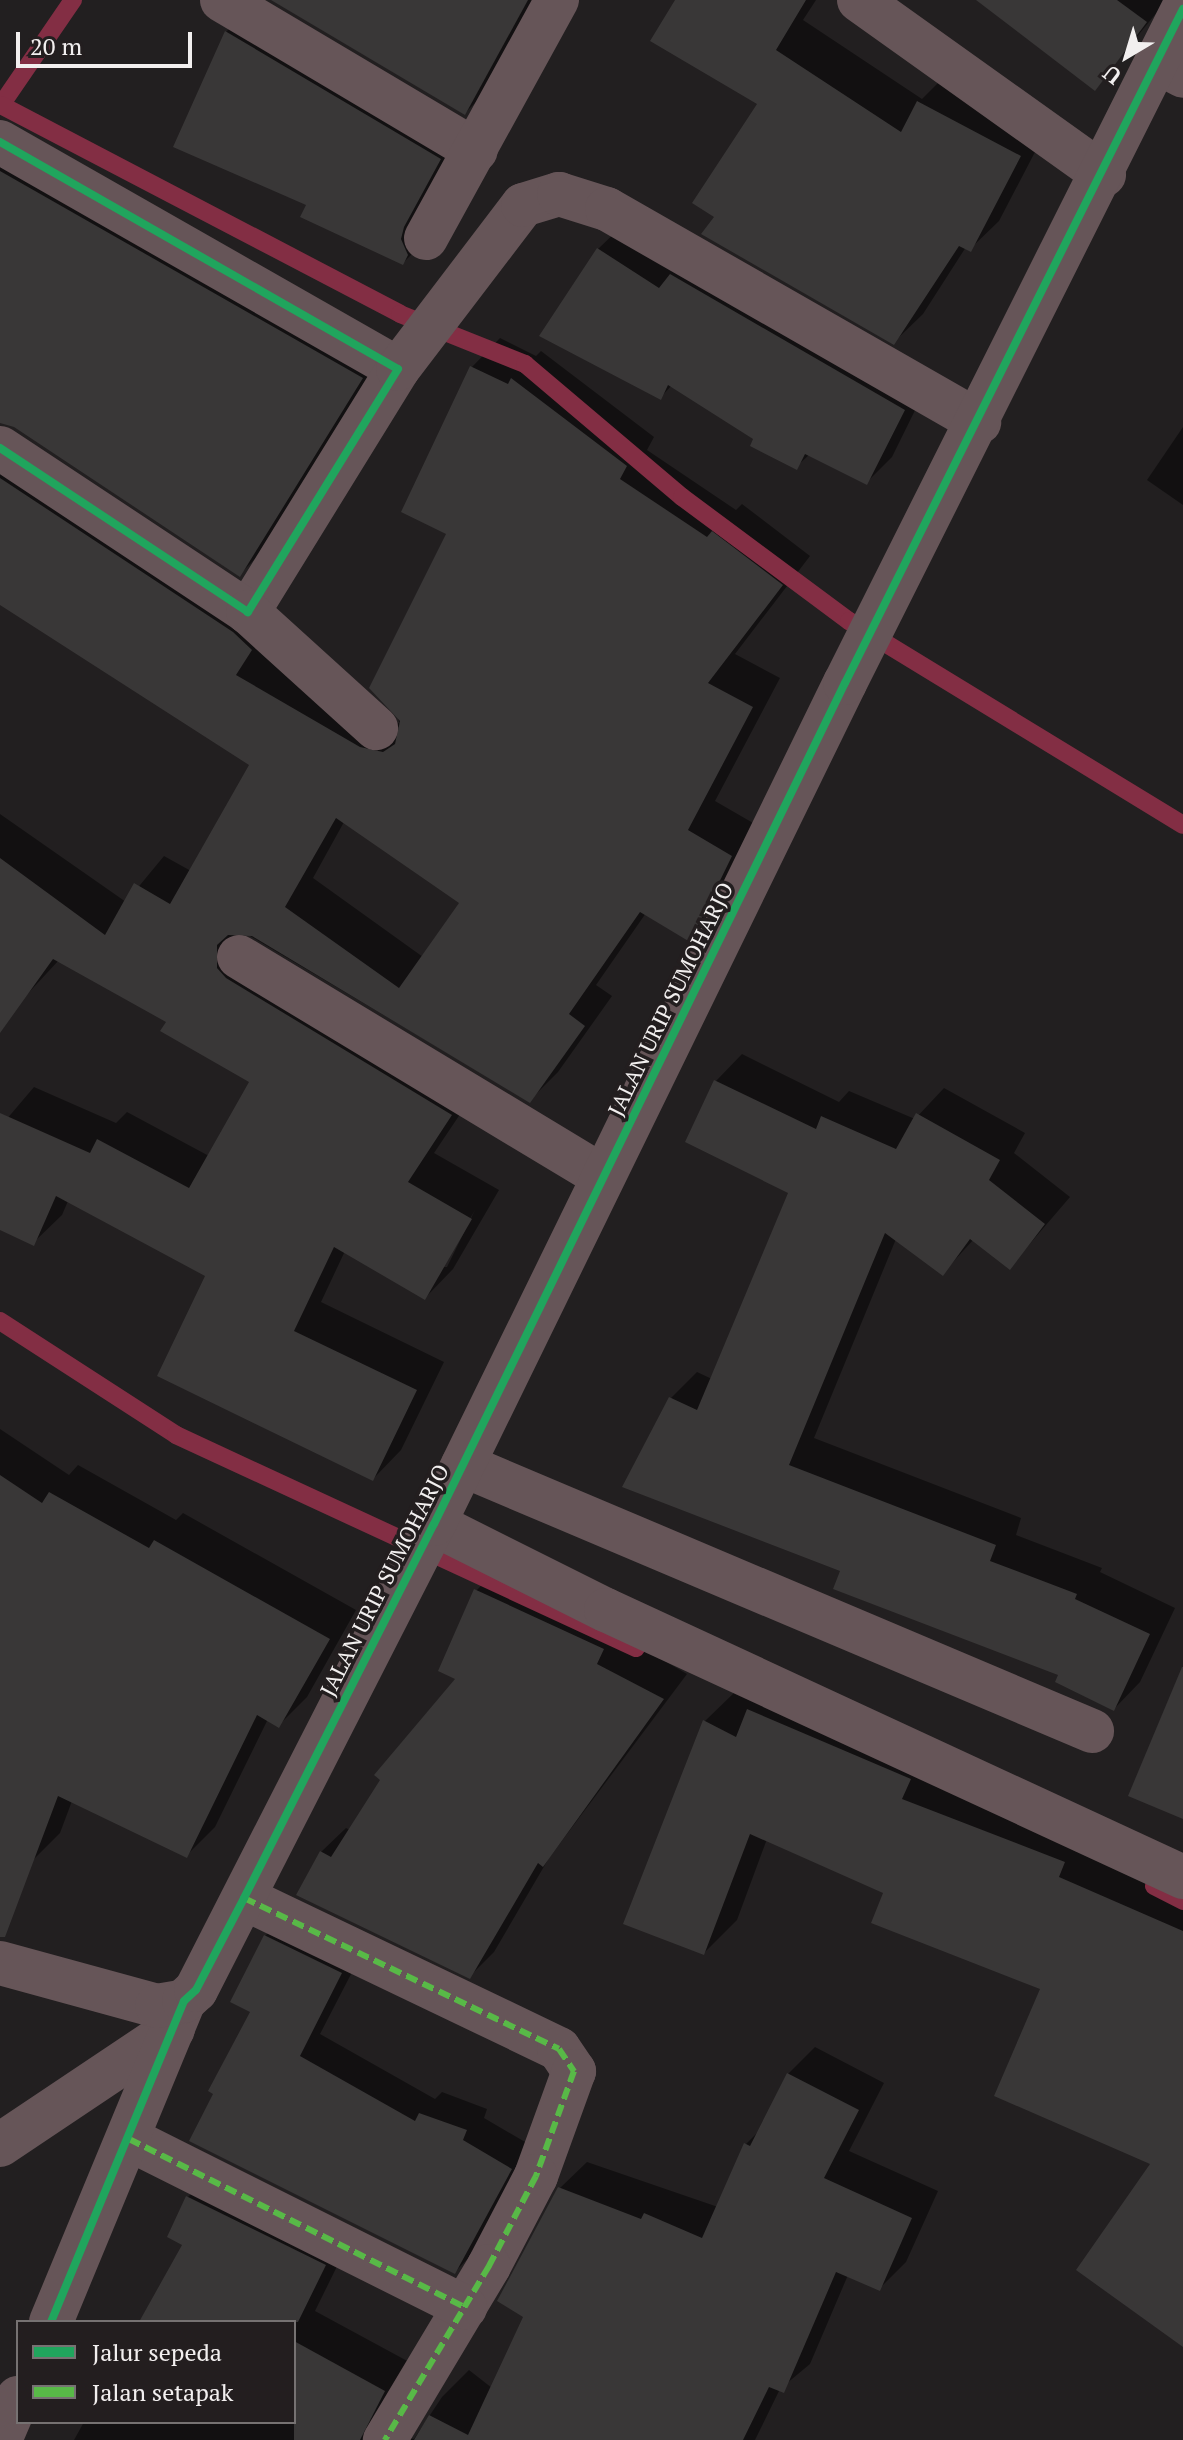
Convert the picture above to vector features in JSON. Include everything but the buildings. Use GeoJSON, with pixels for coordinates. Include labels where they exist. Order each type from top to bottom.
{"type":"FeatureCollection","features":[{"type":"Feature","properties":{"kind":"street"},"geometry":{"type":"LineString","coordinates":[[222,0],[476,151]]}},
{"type":"Feature","properties":{"kind":"street"},"geometry":{"type":"LineString","coordinates":[[426,238],[557,0]]}},
{"type":"Feature","properties":{"kind":"street"},"geometry":{"type":"LineString","coordinates":[[859,0],[1104,175]]}},
{"type":"Feature","properties":{"kind":"street","name":"JALAN URIP SUMOHARJO"},"geometry":{"type":"LineString","coordinates":[[179,2015],[196,1990],[244,1898],[431,1531],[845,683],[1104,175],[1171,70],[1183,9]]}},
{"type":"Feature","properties":{"kind":"street"},"geometry":{"type":"LineString","coordinates":[[0,142],[408,355]]}},
{"type":"Feature","properties":{"kind":"street"},"geometry":{"type":"LineString","coordinates":[[248,612],[408,355],[523,205],[539,196],[579,197],[979,422]]}},
{"type":"Feature","properties":{"kind":"street"},"geometry":{"type":"LineString","coordinates":[[0,448],[248,612],[376,728]]}},
{"type":"Feature","properties":{"kind":"street"},"geometry":{"type":"LineString","coordinates":[[239,957],[603,1177]]}},
{"type":"Feature","properties":{"kind":"street"},"geometry":{"type":"LineString","coordinates":[[463,1465],[1092,1731]]}},
{"type":"Feature","properties":{"kind":"street"},"geometry":{"type":"LineString","coordinates":[[431,1531],[1183,1877]]}},
{"type":"Feature","properties":{"kind":"street"},"geometry":{"type":"LineString","coordinates":[[244,1898],[559,2049],[574,2071],[552,2140],[465,2307],[385,2440]]}},
{"type":"Feature","properties":{"kind":"street"},"geometry":{"type":"LineString","coordinates":[[0,1963],[157,2006],[179,2015]]}},
{"type":"Feature","properties":{"kind":"street"},"geometry":{"type":"LineString","coordinates":[[52,2320],[179,2015]]}},
{"type":"Feature","properties":{"kind":"street"},"geometry":{"type":"LineString","coordinates":[[0,2145],[179,2015]]}},
{"type":"Feature","properties":{"kind":"street"},"geometry":{"type":"LineString","coordinates":[[129,2139],[465,2307]]}},
{"type":"Feature","properties":{"kind":"street"},"geometry":{"type":"LineString","coordinates":[[0,2440],[16,2403]]}},
{"type":"Feature","properties":{"kind":"waterway"},"geometry":{"type":"LineString","coordinates":[[73,0],[1,105],[400,314],[525,364],[682,497],[849,621],[1183,825]]}},
{"type":"Feature","properties":{"kind":"waterway"},"geometry":{"type":"LineString","coordinates":[[0,1321],[176,1435],[636,1648]]}},
{"type":"Feature","properties":{"kind":"waterway"},"geometry":{"type":"LineString","coordinates":[[1154,1886],[1183,1901]]}},
{"type":"Feature","properties":{"kind":"marked path"},"geometry":{"type":"LineString","coordinates":[[244,1898],[559,2049],[574,2071],[536,2176],[489,2266],[385,2440]]}},
{"type":"Feature","properties":{"kind":"marked path"},"geometry":{"type":"LineString","coordinates":[[129,2139],[465,2307]]}},
{"type":"Feature","properties":{"kind":"cycle path"},"geometry":{"type":"LineString","coordinates":[[52,2320],[184,2001],[196,1990],[434,1524],[845,683],[1183,9]]}},
{"type":"Feature","properties":{"kind":"cycle path"},"geometry":{"type":"LineString","coordinates":[[0,142],[398,369],[248,612],[0,448]]}}]}
